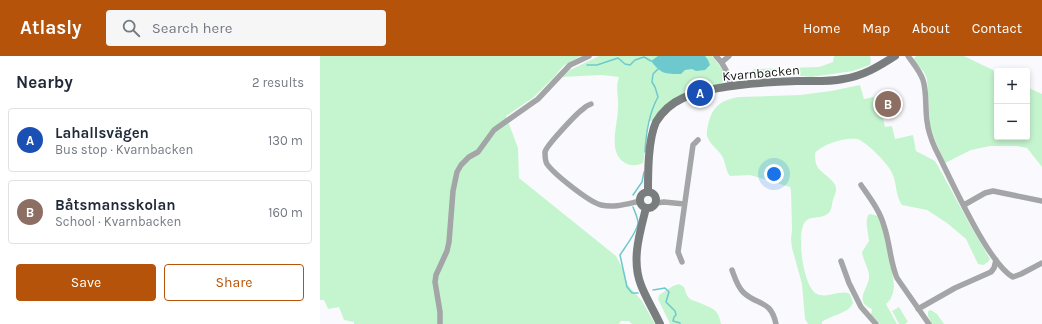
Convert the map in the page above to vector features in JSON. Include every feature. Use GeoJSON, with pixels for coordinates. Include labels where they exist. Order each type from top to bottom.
{"type":"FeatureCollection","features":[{"type":"Feature","properties":{"kind":"street"},"geometry":{"type":"LineString","coordinates":[[440,324],[440,312],[435,282],[436,275],[447,251],[449,242],[453,191],[457,172],[461,165],[478,152],[494,130],[538,99],[570,65],[589,56]]}},
{"type":"Feature","properties":{"kind":"street"},"geometry":{"type":"LineString","coordinates":[[716,56],[722,62],[729,75],[731,86]]}},
{"type":"Feature","properties":{"kind":"street"},"geometry":{"type":"LineString","coordinates":[[722,62],[729,56]]}},
{"type":"Feature","properties":{"kind":"street","name":"Kvarnbacken"},"geometry":{"type":"LineString","coordinates":[[648,192],[651,138],[656,122],[672,104],[700,92],[731,86],[770,82],[842,79],[872,70],[895,56]]}},
{"type":"Feature","properties":{"kind":"street"},"geometry":{"type":"LineString","coordinates":[[908,56],[923,80],[927,120],[931,138],[964,205],[996,260],[1004,270],[1013,277],[1042,263]]}},
{"type":"Feature","properties":{"kind":"street"},"geometry":{"type":"LineString","coordinates":[[591,104],[583,108],[545,150],[547,163],[552,170],[594,202],[607,206],[616,206],[640,201]]}},
{"type":"Feature","properties":{"kind":"street"},"geometry":{"type":"LineString","coordinates":[[682,262],[678,252],[684,204],[692,152],[694,145],[698,140]]}},
{"type":"Feature","properties":{"kind":"street"},"geometry":{"type":"LineString","coordinates":[[861,186],[878,210],[884,225],[894,271],[897,278],[928,324]]}},
{"type":"Feature","properties":{"kind":"street"},"geometry":{"type":"LineString","coordinates":[[964,205],[985,193],[993,191],[1042,201]]}},
{"type":"Feature","properties":{"kind":"street"},"geometry":{"type":"LineString","coordinates":[[656,203],[655,196],[648,192],[642,195],[640,201],[642,206],[646,208],[652,207],[656,203],[664,202],[684,204]]}},
{"type":"Feature","properties":{"kind":"street"},"geometry":{"type":"LineString","coordinates":[[646,208],[637,249],[638,274],[640,284],[660,324]]}},
{"type":"Feature","properties":{"kind":"street"},"geometry":{"type":"LineString","coordinates":[[918,309],[955,288],[990,272],[994,268],[996,260]]}},
{"type":"Feature","properties":{"kind":"street"},"geometry":{"type":"LineString","coordinates":[[840,261],[861,307],[876,324]]}},
{"type":"Feature","properties":{"kind":"street"},"geometry":{"type":"LineString","coordinates":[[732,270],[738,285],[744,293],[769,307],[776,324]]}},
{"type":"Feature","properties":{"kind":"green space"},"geometry":{"type":"Polygon","coordinates":[[[320,56],[581,56],[563,66],[534,97],[506,116],[518,148],[519,178],[616,256],[624,271],[627,284],[642,301],[655,324],[632,324],[629,321],[621,321],[619,324],[354,324],[354,322],[344,320],[339,307],[328,309],[324,300],[320,300],[320,56]]]}},
{"type":"Feature","properties":{"kind":"green space"},"geometry":{"type":"Polygon","coordinates":[[[599,56],[712,56],[723,70],[725,78],[723,82],[718,85],[680,95],[667,104],[654,120],[648,122],[643,163],[631,165],[625,163],[620,158],[616,152],[615,145],[618,115],[617,85],[619,77],[602,75],[562,77],[570,70],[599,56]]]}},
{"type":"Feature","properties":{"kind":"green space"},"geometry":{"type":"Polygon","coordinates":[[[834,56],[870,56],[871,61],[870,65],[853,71],[811,77],[791,75],[749,75],[754,69],[819,67],[833,62],[834,56]]]}},
{"type":"Feature","properties":{"kind":"green space"},"geometry":{"type":"Polygon","coordinates":[[[916,56],[964,56],[994,71],[994,140],[1030,140],[1030,88],[1042,94],[1042,167],[1027,148],[1017,146],[990,146],[971,150],[945,163],[930,125],[927,79],[924,72],[913,60],[916,56]]]}},
{"type":"Feature","properties":{"kind":"green space"},"geometry":{"type":"Polygon","coordinates":[[[860,85],[864,99],[878,96],[885,127],[892,126],[895,139],[913,135],[916,151],[935,161],[990,259],[983,265],[978,264],[966,239],[947,223],[927,210],[902,205],[898,197],[894,177],[890,169],[866,144],[857,139],[846,139],[834,142],[815,153],[818,168],[834,183],[836,191],[830,211],[824,216],[811,218],[805,222],[802,228],[802,260],[808,282],[812,290],[821,295],[842,293],[850,294],[853,303],[847,310],[822,322],[822,324],[808,324],[805,319],[802,284],[792,248],[790,187],[750,175],[730,176],[722,156],[708,139],[707,134],[709,121],[716,107],[733,98],[800,95],[860,85]]]}},
{"type":"Feature","properties":{"kind":"green space"},"geometry":{"type":"Polygon","coordinates":[[[871,214],[878,216],[883,229],[894,286],[890,300],[886,304],[897,324],[880,324],[871,315],[872,309],[866,306],[863,302],[863,294],[869,280],[869,276],[862,252],[869,241],[867,221],[868,215],[871,214]]]}},
{"type":"Feature","properties":{"kind":"green space"},"geometry":{"type":"Polygon","coordinates":[[[679,284],[684,287],[690,299],[715,310],[721,324],[670,324],[658,299],[659,295],[679,284]]]}},
{"type":"Feature","properties":{"kind":"green space"},"geometry":{"type":"Polygon","coordinates":[[[899,307],[908,322],[905,324],[899,324],[892,311],[899,307]]]}},
{"type":"Feature","properties":{"kind":"green space"},"geometry":{"type":"Polygon","coordinates":[[[931,310],[937,314],[944,324],[932,324],[928,316],[928,311],[931,310]]]}},
{"type":"Feature","properties":{"kind":"water"},"geometry":{"type":"Polygon","coordinates":[[[658,56],[705,56],[710,65],[705,70],[685,70],[681,74],[667,73],[658,69],[651,61],[658,56]]]}},
{"type":"Feature","properties":{"kind":"waterway"},"geometry":{"type":"LineString","coordinates":[[587,65],[597,65],[618,58],[625,64],[630,65],[635,60],[644,57],[651,61]]}},
{"type":"Feature","properties":{"kind":"waterway"},"geometry":{"type":"LineString","coordinates":[[645,152],[648,123],[658,97],[652,82],[653,74],[658,69]]}},
{"type":"Feature","properties":{"kind":"waterway"},"geometry":{"type":"LineString","coordinates":[[633,195],[642,182],[644,172]]}},
{"type":"Feature","properties":{"kind":"waterway"},"geometry":{"type":"LineString","coordinates":[[633,207],[638,219],[637,227],[620,255],[627,287],[632,293],[638,293]]}},
{"type":"Feature","properties":{"kind":"waterway"},"geometry":{"type":"LineString","coordinates":[[653,290],[665,288],[669,292],[666,302],[675,311],[676,315],[673,321],[680,324]]}},
{"type":"Feature","properties":{"kind":"place","name":"Lahallsvägen"},"geometry":{"type":"Point","coordinates":[700,93]}},
{"type":"Feature","properties":{"kind":"place","name":"Båtsmansskolan"},"geometry":{"type":"Point","coordinates":[888,104]}}]}
